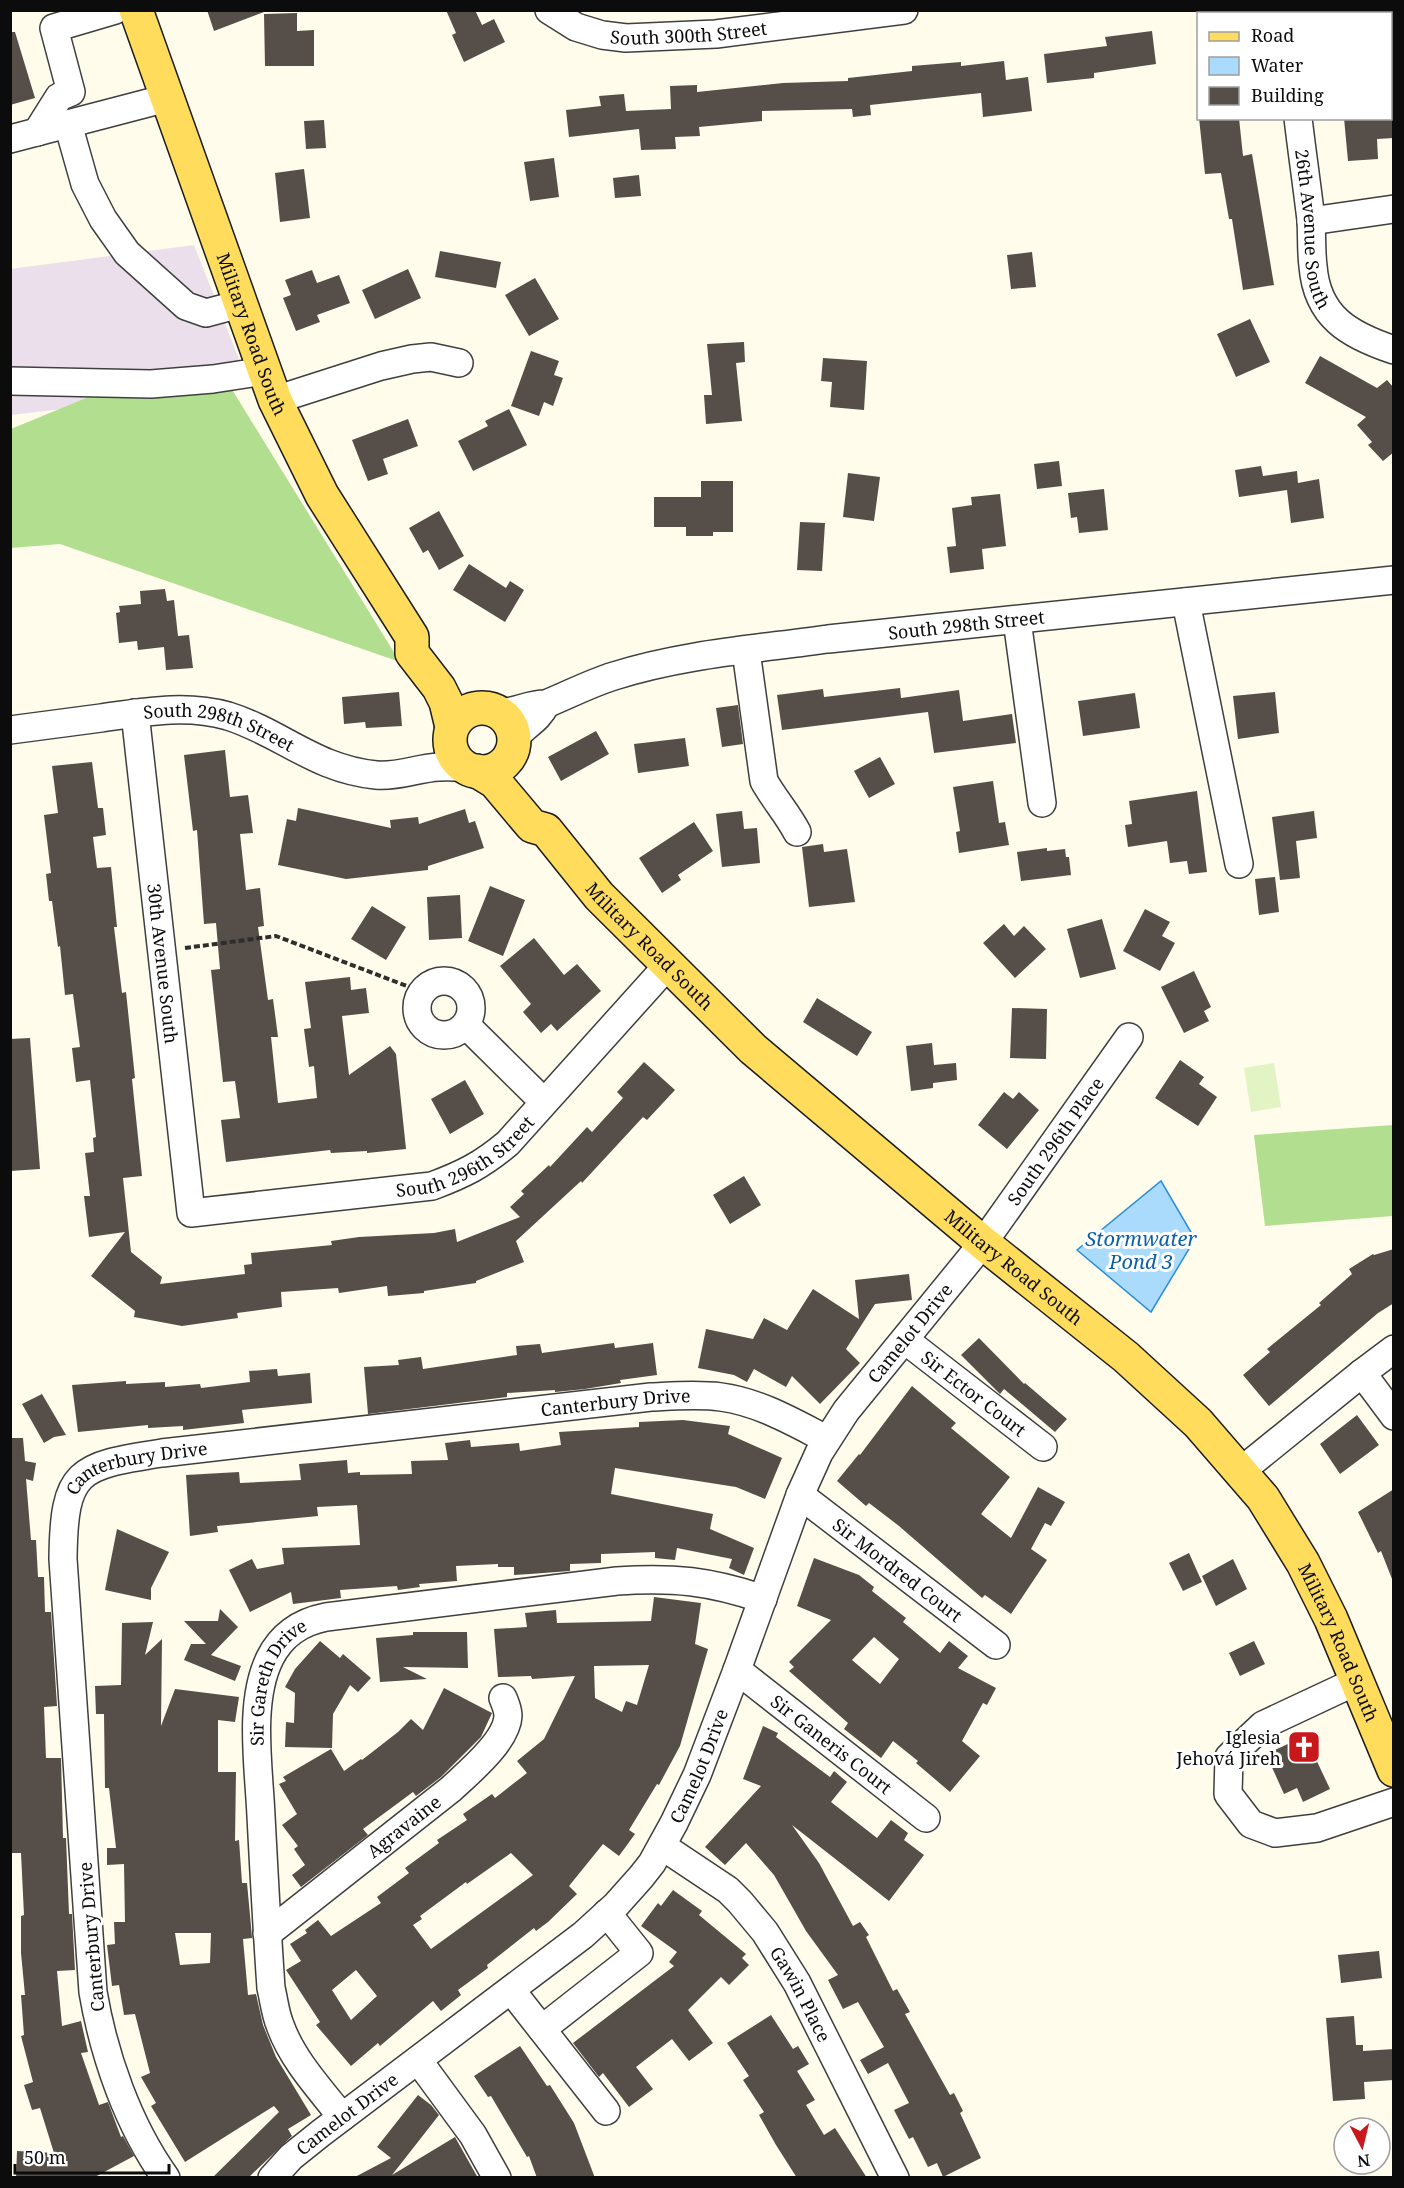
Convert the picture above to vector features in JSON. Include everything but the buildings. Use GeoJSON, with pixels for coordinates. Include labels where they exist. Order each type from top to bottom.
{"type":"FeatureCollection","features":[{"type":"Feature","properties":{"kind":"main road","name":"Military Road South"},"geometry":{"type":"LineString","coordinates":[[136,10],[270,386],[322,495],[412,637],[412,653],[439,688],[446,702],[451,732]]}},
{"type":"Feature","properties":{"kind":"main road","name":"Military Road South"},"geometry":{"type":"LineString","coordinates":[[412,637],[428,643],[467,695],[492,710]]}},
{"type":"Feature","properties":{"kind":"main road"},"geometry":{"type":"LineString","coordinates":[[477,708],[492,710],[506,718],[512,728],[513,744],[508,758],[501,766],[491,771],[472,769],[454,757],[451,732],[458,718],[467,711],[477,708]]}},
{"type":"Feature","properties":{"kind":"main road","name":"Military Road South"},"geometry":{"type":"LineString","coordinates":[[513,744],[520,782],[545,816],[546,830],[599,896],[753,1049],[983,1243],[1126,1357],[1198,1423],[1240,1471],[1263,1498],[1308,1571],[1331,1619],[1394,1770]]}},
{"type":"Feature","properties":{"kind":"main road","name":"Military Road South"},"geometry":{"type":"LineString","coordinates":[[472,769],[495,782],[532,826],[546,830]]}},
{"type":"Feature","properties":{"kind":"street"},"geometry":{"type":"LineString","coordinates":[[37,132],[59,97],[71,92],[54,27],[115,10]]}},
{"type":"Feature","properties":{"kind":"street","name":"South 300th Street"},"geometry":{"type":"LineString","coordinates":[[549,10],[576,27],[602,35],[626,38],[716,34],[903,10]]}},
{"type":"Feature","properties":{"kind":"street"},"geometry":{"type":"LineString","coordinates":[[10,140],[167,98]]}},
{"type":"Feature","properties":{"kind":"street","name":"26th Avenue South"},"geometry":{"type":"LineString","coordinates":[[1298,120],[1311,221],[1313,266],[1319,295],[1330,314],[1348,330],[1394,350]]}},
{"type":"Feature","properties":{"kind":"street"},"geometry":{"type":"LineString","coordinates":[[68,124],[85,184],[103,219],[127,253],[186,306],[206,313],[240,304]]}},
{"type":"Feature","properties":{"kind":"street"},"geometry":{"type":"LineString","coordinates":[[1311,221],[1394,210]]}},
{"type":"Feature","properties":{"kind":"street"},"geometry":{"type":"LineString","coordinates":[[10,381],[151,384],[213,379],[270,386],[406,360],[431,357],[459,363]]}},
{"type":"Feature","properties":{"kind":"street","name":"South 298th Street"},"geometry":{"type":"LineString","coordinates":[[492,710],[515,711],[534,703],[546,704],[612,677],[639,669],[746,651],[840,638],[1394,580]]}},
{"type":"Feature","properties":{"kind":"street"},"geometry":{"type":"LineString","coordinates":[[1186,602],[1239,864]]}},
{"type":"Feature","properties":{"kind":"street"},"geometry":{"type":"LineString","coordinates":[[1017,620],[1042,803]]}},
{"type":"Feature","properties":{"kind":"street"},"geometry":{"type":"LineString","coordinates":[[746,651],[764,781],[773,798],[787,813],[797,832]]}},
{"type":"Feature","properties":{"kind":"street","name":"South 298th Street"},"geometry":{"type":"LineString","coordinates":[[513,744],[518,733],[540,717],[546,704]]}},
{"type":"Feature","properties":{"kind":"street","name":"South 298th Street"},"geometry":{"type":"LineString","coordinates":[[10,730],[135,713],[170,710],[207,711],[252,725],[302,753],[334,767],[377,775],[439,766],[472,769]]}},
{"type":"Feature","properties":{"kind":"street","name":"30th Avenue South"},"geometry":{"type":"LineString","coordinates":[[135,713],[191,1213]]}},
{"type":"Feature","properties":{"kind":"street"},"geometry":{"type":"LineString","coordinates":[[421,770],[435,759],[451,732]]}},
{"type":"Feature","properties":{"kind":"street","name":"South 296th Street"},"geometry":{"type":"LineString","coordinates":[[191,1213],[432,1186],[485,1162],[508,1143],[668,965]]}},
{"type":"Feature","properties":{"kind":"street"},"geometry":{"type":"LineString","coordinates":[[466,1024],[544,1102]]}},
{"type":"Feature","properties":{"kind":"street","name":"South 296th Place"},"geometry":{"type":"LineString","coordinates":[[983,1243],[1129,1037]]}},
{"type":"Feature","properties":{"kind":"street","name":"Camelot Drive"},"geometry":{"type":"LineString","coordinates":[[280,2175],[304,2146],[583,1935],[641,1877],[662,1846],[697,1775],[800,1495],[826,1439],[846,1411],[983,1243]]}},
{"type":"Feature","properties":{"kind":"street","name":"Sir Ector Court"},"geometry":{"type":"LineString","coordinates":[[905,1340],[1043,1447]]}},
{"type":"Feature","properties":{"kind":"street"},"geometry":{"type":"LineString","coordinates":[[1240,1471],[1394,1349]]}},
{"type":"Feature","properties":{"kind":"street"},"geometry":{"type":"LineString","coordinates":[[1362,1373],[1394,1416]]}},
{"type":"Feature","properties":{"kind":"street","name":"Canterbury Drive"},"geometry":{"type":"LineString","coordinates":[[156,2174],[115,2073],[98,2020],[93,1992],[63,1559],[66,1506],[70,1491],[77,1481],[104,1465],[162,1453],[660,1396],[700,1395],[739,1401],[788,1420],[826,1439]]}},
{"type":"Feature","properties":{"kind":"street","name":"Sir Mordred Court"},"geometry":{"type":"LineString","coordinates":[[800,1495],[996,1645]]}},
{"type":"Feature","properties":{"kind":"street","name":"Sir Gareth Drive"},"geometry":{"type":"LineString","coordinates":[[342,2117],[303,2067],[280,2025],[271,1988],[257,1734],[259,1702],[269,1660],[282,1640],[292,1630],[315,1619],[353,1612],[632,1580],[698,1581],[763,1599]]}},
{"type":"Feature","properties":{"kind":"street","name":"Sir Ganeris Court"},"geometry":{"type":"LineString","coordinates":[[737,1670],[926,1818]]}},
{"type":"Feature","properties":{"kind":"street"},"geometry":{"type":"LineString","coordinates":[[1357,1681],[1263,1725],[1229,1757],[1228,1794],[1251,1824],[1275,1833],[1317,1828],[1394,1802]]}},
{"type":"Feature","properties":{"kind":"street","name":"Agravaine"},"geometry":{"type":"LineString","coordinates":[[267,1934],[442,1797],[472,1770],[505,1728],[508,1716],[503,1698]]}},
{"type":"Feature","properties":{"kind":"street","name":"Gawin Place"},"geometry":{"type":"LineString","coordinates":[[662,1846],[728,1890],[765,1932],[797,1983],[895,2178]]}},
{"type":"Feature","properties":{"kind":"street"},"geometry":{"type":"LineString","coordinates":[[542,2029],[639,1953],[607,1913]]}},
{"type":"Feature","properties":{"kind":"street"},"geometry":{"type":"LineString","coordinates":[[511,1990],[606,2111]]}},
{"type":"Feature","properties":{"kind":"street"},"geometry":{"type":"LineString","coordinates":[[418,2060],[473,2135],[497,2178]]}},
{"type":"Feature","properties":{"kind":"path"},"geometry":{"type":"LineString","coordinates":[[185,948],[276,936],[412,988]]}},
{"type":"Feature","properties":{"kind":"shaded area"},"geometry":{"type":"Polygon","coordinates":[[[194,245],[250,387],[11,415],[10,269],[194,245]]]}},
{"type":"Feature","properties":{"kind":"green space"},"geometry":{"type":"Polygon","coordinates":[[[231,388],[400,662],[60,544],[11,548],[11,429],[108,389],[231,388]]]}},
{"type":"Feature","properties":{"kind":"green space"},"geometry":{"type":"Polygon","coordinates":[[[1274,1063],[1281,1107],[1251,1112],[1244,1068],[1274,1063]]]}},
{"type":"Feature","properties":{"kind":"green space"},"geometry":{"type":"Polygon","coordinates":[[[1393,1125],[1393,1216],[1265,1226],[1254,1135],[1393,1125]]]}},
{"type":"Feature","properties":{"kind":"water","name":"Stormwater Pond 3"},"geometry":{"type":"Polygon","coordinates":[[[1161,1181],[1195,1239],[1151,1312],[1077,1250],[1161,1181]]]}},
{"type":"Feature","properties":{"kind":"place","name":"Iglesia Jehová Jireh"},"geometry":{"type":"Point","coordinates":[1304,1747]}}]}
